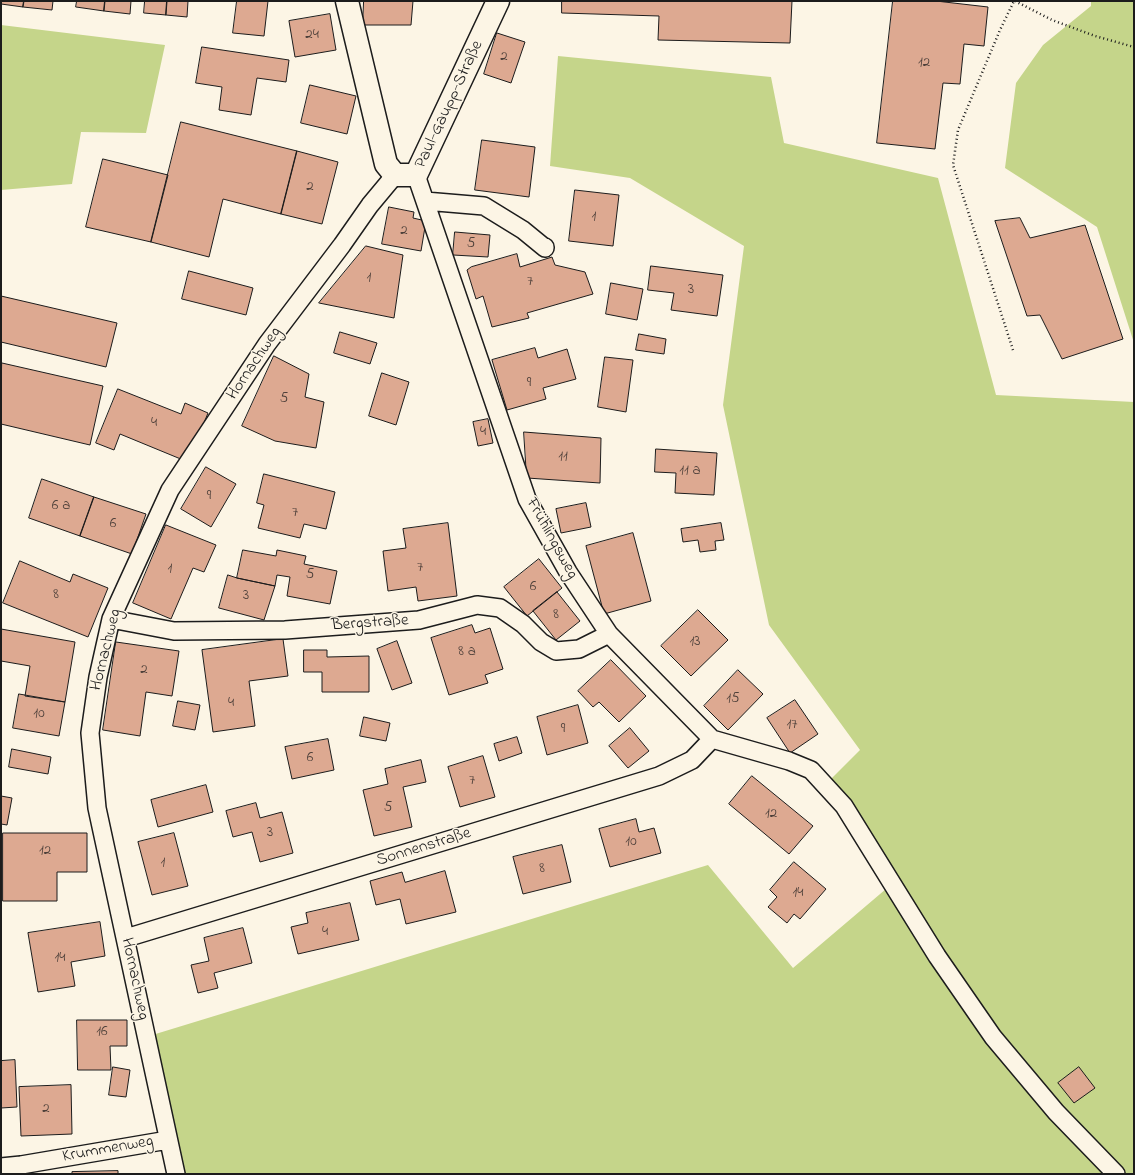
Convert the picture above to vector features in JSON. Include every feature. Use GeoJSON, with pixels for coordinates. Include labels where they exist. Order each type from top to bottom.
{"type":"FeatureCollection","features":[{"type":"Feature","properties":{"kind":"street","name":"Paul-Gaupp-Straße"},"geometry":{"type":"LineString","coordinates":[[347,1],[386,164],[395,176],[416,176],[498,1]]}},
{"type":"Feature","properties":{"kind":"street","name":"Hornachweg"},"geometry":{"type":"LineString","coordinates":[[176,1174],[97,808],[90,732],[98,677],[112,619],[170,490],[267,344],[342,245],[370,205],[395,176]]}},
{"type":"Feature","properties":{"kind":"street","name":"Frühlingsweg"},"geometry":{"type":"LineString","coordinates":[[416,176],[527,499],[568,572],[610,634],[712,739],[789,761],[811,770],[844,806],[937,956],[993,1038],[1056,1112],[1116,1174]]}},
{"type":"Feature","properties":{"kind":"street"},"geometry":{"type":"LineString","coordinates":[[425,201],[484,206],[523,230],[545,247]]}},
{"type":"Feature","properties":{"kind":"street","name":"Bergstraße"},"geometry":{"type":"LineString","coordinates":[[112,619],[174,631],[285,630],[420,620],[476,605],[500,608],[523,624],[541,642],[556,651],[578,649],[610,634]]}},
{"type":"Feature","properties":{"kind":"street","name":"Sonnenstraße"},"geometry":{"type":"LineString","coordinates":[[126,938],[659,776],[692,760],[712,739]]}},
{"type":"Feature","properties":{"kind":"street","name":"Krummenweg"},"geometry":{"type":"LineString","coordinates":[[1,1167],[21,1165],[168,1140]]}},
{"type":"Feature","properties":{"kind":"path"},"geometry":{"type":"LineString","coordinates":[[1013,350],[953,165],[958,130],[1000,30],[1014,1],[1052,20],[1095,36],[1134,47]]}},
{"type":"Feature","properties":{"kind":"green space"},"geometry":{"type":"Polygon","coordinates":[[[1091,1],[1134,1],[1134,343],[1097,227],[1005,168],[1016,83],[1043,45],[1091,6],[1091,1]]]}},
{"type":"Feature","properties":{"kind":"green space"},"geometry":{"type":"Polygon","coordinates":[[[1,25],[165,45],[146,133],[81,132],[72,184],[1,190],[1,25]]]}},
{"type":"Feature","properties":{"kind":"green space"},"geometry":{"type":"Polygon","coordinates":[[[558,56],[771,77],[784,143],[938,178],[996,395],[1134,402],[1134,1174],[181,1174],[149,1036],[708,865],[793,968],[893,883],[829,781],[860,750],[769,625],[723,405],[744,246],[630,178],[550,166],[558,56]]]}},
{"type":"Feature","properties":{"kind":"building"},"geometry":{"type":"Polygon","coordinates":[[[1,1],[24,1],[23,7],[1,4],[1,1]]]}},
{"type":"Feature","properties":{"kind":"building"},"geometry":{"type":"Polygon","coordinates":[[[24,1],[53,1],[52,10],[23,7],[24,1]]]}},
{"type":"Feature","properties":{"kind":"building"},"geometry":{"type":"Polygon","coordinates":[[[77,1],[105,1],[104,11],[76,7],[77,1]]]}},
{"type":"Feature","properties":{"kind":"building"},"geometry":{"type":"Polygon","coordinates":[[[105,1],[131,1],[130,14],[104,11],[105,1]]]}},
{"type":"Feature","properties":{"kind":"building"},"geometry":{"type":"Polygon","coordinates":[[[145,1],[167,1],[166,15],[144,13],[145,1]]]}},
{"type":"Feature","properties":{"kind":"building"},"geometry":{"type":"Polygon","coordinates":[[[167,1],[188,1],[187,17],[166,15],[167,1]]]}},
{"type":"Feature","properties":{"kind":"building"},"geometry":{"type":"Polygon","coordinates":[[[237,1],[268,1],[264,36],[233,33],[237,1]]]}},
{"type":"Feature","properties":{"kind":"building"},"geometry":{"type":"Polygon","coordinates":[[[364,1],[413,1],[411,25],[363,25],[364,1]]]}},
{"type":"Feature","properties":{"kind":"building"},"geometry":{"type":"Polygon","coordinates":[[[562,1],[792,1],[790,43],[658,40],[659,16],[562,13],[562,1]]]}},
{"type":"Feature","properties":{"kind":"building"},"geometry":{"type":"Polygon","coordinates":[[[893,1],[936,1],[988,7],[984,46],[964,44],[960,84],[943,83],[935,149],[877,143],[893,1]]]}},
{"type":"Feature","properties":{"kind":"building"},"geometry":{"type":"Polygon","coordinates":[[[330,14],[336,50],[295,57],[289,21],[330,14]]]}},
{"type":"Feature","properties":{"kind":"building"},"geometry":{"type":"Polygon","coordinates":[[[497,33],[525,42],[511,83],[484,74],[497,33]]]}},
{"type":"Feature","properties":{"kind":"building"},"geometry":{"type":"Polygon","coordinates":[[[202,47],[289,60],[286,82],[257,78],[251,115],[219,110],[222,87],[196,83],[202,47]]]}},
{"type":"Feature","properties":{"kind":"building"},"geometry":{"type":"Polygon","coordinates":[[[310,85],[356,96],[347,134],[301,123],[310,85]]]}},
{"type":"Feature","properties":{"kind":"building"},"geometry":{"type":"Polygon","coordinates":[[[181,122],[297,151],[281,214],[223,199],[209,257],[151,242],[181,122]]]}},
{"type":"Feature","properties":{"kind":"building"},"geometry":{"type":"Polygon","coordinates":[[[482,140],[535,147],[529,197],[475,190],[482,140]]]}},
{"type":"Feature","properties":{"kind":"building"},"geometry":{"type":"Polygon","coordinates":[[[297,151],[338,162],[322,224],[281,214],[297,151]]]}},
{"type":"Feature","properties":{"kind":"building"},"geometry":{"type":"Polygon","coordinates":[[[103,159],[168,175],[151,242],[86,227],[103,159]]]}},
{"type":"Feature","properties":{"kind":"building"},"geometry":{"type":"Polygon","coordinates":[[[575,190],[619,195],[613,246],[569,241],[575,190]]]}},
{"type":"Feature","properties":{"kind":"building"},"geometry":{"type":"Polygon","coordinates":[[[389,207],[414,212],[413,218],[426,221],[421,251],[382,244],[389,207]]]}},
{"type":"Feature","properties":{"kind":"building"},"geometry":{"type":"Polygon","coordinates":[[[1020,218],[1030,238],[1085,225],[1123,339],[1062,359],[1040,315],[1027,316],[995,221],[1020,218]]]}},
{"type":"Feature","properties":{"kind":"building"},"geometry":{"type":"Polygon","coordinates":[[[455,232],[490,235],[488,257],[453,255],[455,232]]]}},
{"type":"Feature","properties":{"kind":"building"},"geometry":{"type":"Polygon","coordinates":[[[366,246],[403,255],[394,318],[319,303],[366,246]]]}},
{"type":"Feature","properties":{"kind":"building"},"geometry":{"type":"Polygon","coordinates":[[[517,254],[520,267],[552,257],[555,265],[585,272],[593,294],[527,313],[529,318],[492,327],[483,296],[476,299],[467,270],[471,267],[517,254]]]}},
{"type":"Feature","properties":{"kind":"building"},"geometry":{"type":"Polygon","coordinates":[[[651,266],[723,275],[717,316],[671,310],[674,293],[648,290],[651,266]]]}},
{"type":"Feature","properties":{"kind":"building"},"geometry":{"type":"Polygon","coordinates":[[[189,271],[253,288],[246,315],[182,299],[189,271]]]}},
{"type":"Feature","properties":{"kind":"building"},"geometry":{"type":"Polygon","coordinates":[[[611,283],[643,289],[637,320],[606,314],[611,283]]]}},
{"type":"Feature","properties":{"kind":"building"},"geometry":{"type":"Polygon","coordinates":[[[1,296],[117,323],[106,367],[1,342],[1,296]]]}},
{"type":"Feature","properties":{"kind":"building"},"geometry":{"type":"Polygon","coordinates":[[[340,332],[377,343],[370,364],[334,353],[340,332]]]}},
{"type":"Feature","properties":{"kind":"building"},"geometry":{"type":"Polygon","coordinates":[[[639,334],[666,339],[664,354],[636,350],[639,334]]]}},
{"type":"Feature","properties":{"kind":"building"},"geometry":{"type":"Polygon","coordinates":[[[535,348],[538,358],[567,349],[576,379],[543,388],[546,399],[507,410],[492,360],[535,348]]]}},
{"type":"Feature","properties":{"kind":"building"},"geometry":{"type":"Polygon","coordinates":[[[274,356],[309,374],[305,397],[324,402],[316,448],[275,441],[242,426],[274,356]]]}},
{"type":"Feature","properties":{"kind":"building"},"geometry":{"type":"Polygon","coordinates":[[[605,357],[633,360],[626,412],[598,407],[605,357]]]}},
{"type":"Feature","properties":{"kind":"building"},"geometry":{"type":"Polygon","coordinates":[[[2,363],[103,386],[90,445],[1,424],[2,363]]]}},
{"type":"Feature","properties":{"kind":"building"},"geometry":{"type":"Polygon","coordinates":[[[382,373],[409,382],[396,425],[369,416],[382,373]]]}},
{"type":"Feature","properties":{"kind":"building"},"geometry":{"type":"Polygon","coordinates":[[[118,389],[181,414],[185,403],[208,413],[188,462],[120,434],[114,450],[96,443],[118,389]]]}},
{"type":"Feature","properties":{"kind":"building"},"geometry":{"type":"Polygon","coordinates":[[[488,419],[493,443],[478,446],[473,422],[488,419]]]}},
{"type":"Feature","properties":{"kind":"building"},"geometry":{"type":"Polygon","coordinates":[[[524,432],[601,438],[600,483],[527,478],[524,432]]]}},
{"type":"Feature","properties":{"kind":"building"},"geometry":{"type":"Polygon","coordinates":[[[656,449],[717,453],[714,495],[675,493],[676,473],[655,472],[656,449]]]}},
{"type":"Feature","properties":{"kind":"building"},"geometry":{"type":"Polygon","coordinates":[[[206,467],[236,484],[211,527],[181,509],[206,467]]]}},
{"type":"Feature","properties":{"kind":"building"},"geometry":{"type":"Polygon","coordinates":[[[264,474],[335,492],[326,529],[304,524],[300,538],[258,528],[264,505],[257,503],[264,474]]]}},
{"type":"Feature","properties":{"kind":"building"},"geometry":{"type":"Polygon","coordinates":[[[42,479],[94,497],[80,536],[29,518],[42,479]]]}},
{"type":"Feature","properties":{"kind":"building"},"geometry":{"type":"Polygon","coordinates":[[[94,497],[146,514],[132,554],[80,536],[94,497]]]}},
{"type":"Feature","properties":{"kind":"building"},"geometry":{"type":"Polygon","coordinates":[[[586,503],[591,527],[561,533],[556,509],[586,503]]]}},
{"type":"Feature","properties":{"kind":"building"},"geometry":{"type":"Polygon","coordinates":[[[448,523],[457,596],[418,601],[416,587],[388,591],[383,551],[406,548],[403,529],[448,523]]]}},
{"type":"Feature","properties":{"kind":"building"},"geometry":{"type":"Polygon","coordinates":[[[721,523],[724,540],[715,541],[716,550],[700,552],[698,540],[683,542],[681,529],[721,523]]]}},
{"type":"Feature","properties":{"kind":"building"},"geometry":{"type":"Polygon","coordinates":[[[166,525],[216,545],[204,572],[193,568],[171,619],[133,603],[166,525]]]}},
{"type":"Feature","properties":{"kind":"building"},"geometry":{"type":"Polygon","coordinates":[[[633,533],[651,601],[604,614],[586,546],[633,533]]]}},
{"type":"Feature","properties":{"kind":"building"},"geometry":{"type":"Polygon","coordinates":[[[243,550],[276,556],[277,550],[306,556],[304,564],[337,571],[330,604],[287,596],[290,577],[277,575],[275,586],[237,578],[243,550]]]}},
{"type":"Feature","properties":{"kind":"building"},"geometry":{"type":"Polygon","coordinates":[[[539,559],[562,588],[527,616],[504,587],[539,559]]]}},
{"type":"Feature","properties":{"kind":"building"},"geometry":{"type":"Polygon","coordinates":[[[20,561],[70,582],[73,574],[108,588],[88,637],[3,603],[20,561]]]}},
{"type":"Feature","properties":{"kind":"building"},"geometry":{"type":"Polygon","coordinates":[[[228,575],[275,586],[264,620],[219,608],[228,575]]]}},
{"type":"Feature","properties":{"kind":"building"},"geometry":{"type":"Polygon","coordinates":[[[557,592],[580,621],[556,640],[533,611],[557,592]]]}},
{"type":"Feature","properties":{"kind":"building"},"geometry":{"type":"Polygon","coordinates":[[[698,610],[728,640],[691,676],[661,646],[698,610]]]}},
{"type":"Feature","properties":{"kind":"building"},"geometry":{"type":"Polygon","coordinates":[[[472,625],[475,633],[490,628],[503,669],[485,675],[488,683],[449,695],[431,638],[472,625]]]}},
{"type":"Feature","properties":{"kind":"building"},"geometry":{"type":"Polygon","coordinates":[[[1,629],[75,642],[65,702],[25,696],[30,666],[1,661],[1,629]]]}},
{"type":"Feature","properties":{"kind":"building"},"geometry":{"type":"Polygon","coordinates":[[[283,639],[288,676],[249,681],[255,726],[213,732],[202,650],[283,639]]]}},
{"type":"Feature","properties":{"kind":"building"},"geometry":{"type":"Polygon","coordinates":[[[397,641],[412,683],[392,690],[377,649],[397,641]]]}},
{"type":"Feature","properties":{"kind":"building"},"geometry":{"type":"Polygon","coordinates":[[[116,642],[179,651],[172,696],[146,692],[140,736],[103,730],[116,642]]]}},
{"type":"Feature","properties":{"kind":"building"},"geometry":{"type":"Polygon","coordinates":[[[304,650],[327,650],[327,657],[369,656],[369,692],[322,692],[322,672],[304,672],[304,650]]]}},
{"type":"Feature","properties":{"kind":"building"},"geometry":{"type":"Polygon","coordinates":[[[611,660],[646,696],[619,722],[599,702],[593,707],[578,691],[611,660]]]}},
{"type":"Feature","properties":{"kind":"building"},"geometry":{"type":"Polygon","coordinates":[[[738,670],[763,694],[728,730],[704,706],[738,670]]]}},
{"type":"Feature","properties":{"kind":"building"},"geometry":{"type":"Polygon","coordinates":[[[19,694],[65,702],[59,736],[13,728],[19,694]]]}},
{"type":"Feature","properties":{"kind":"building"},"geometry":{"type":"Polygon","coordinates":[[[795,700],[818,734],[790,753],[767,718],[795,700]]]}},
{"type":"Feature","properties":{"kind":"building"},"geometry":{"type":"Polygon","coordinates":[[[178,701],[200,705],[195,730],[173,726],[178,701]]]}},
{"type":"Feature","properties":{"kind":"building"},"geometry":{"type":"Polygon","coordinates":[[[578,705],[588,743],[547,755],[537,717],[578,705]]]}},
{"type":"Feature","properties":{"kind":"building"},"geometry":{"type":"Polygon","coordinates":[[[364,717],[390,723],[386,741],[360,736],[364,717]]]}},
{"type":"Feature","properties":{"kind":"building"},"geometry":{"type":"Polygon","coordinates":[[[630,728],[649,751],[628,768],[609,746],[630,728]]]}},
{"type":"Feature","properties":{"kind":"building"},"geometry":{"type":"Polygon","coordinates":[[[517,737],[522,753],[499,761],[494,744],[517,737]]]}},
{"type":"Feature","properties":{"kind":"building"},"geometry":{"type":"Polygon","coordinates":[[[328,739],[334,770],[292,779],[285,747],[328,739]]]}},
{"type":"Feature","properties":{"kind":"building"},"geometry":{"type":"Polygon","coordinates":[[[12,749],[51,757],[48,774],[9,767],[12,749]]]}},
{"type":"Feature","properties":{"kind":"building"},"geometry":{"type":"Polygon","coordinates":[[[483,756],[495,797],[460,807],[448,767],[483,756]]]}},
{"type":"Feature","properties":{"kind":"building"},"geometry":{"type":"Polygon","coordinates":[[[421,760],[426,782],[403,787],[412,827],[374,836],[363,790],[388,784],[385,769],[421,760]]]}},
{"type":"Feature","properties":{"kind":"building"},"geometry":{"type":"Polygon","coordinates":[[[752,776],[813,826],[789,854],[729,804],[752,776]]]}},
{"type":"Feature","properties":{"kind":"building"},"geometry":{"type":"Polygon","coordinates":[[[206,785],[213,812],[158,827],[151,800],[206,785]]]}},
{"type":"Feature","properties":{"kind":"building"},"geometry":{"type":"Polygon","coordinates":[[[1,796],[12,798],[7,825],[1,824],[1,796]]]}},
{"type":"Feature","properties":{"kind":"building"},"geometry":{"type":"Polygon","coordinates":[[[256,803],[260,818],[282,812],[293,853],[260,862],[252,832],[233,837],[226,811],[256,803]]]}},
{"type":"Feature","properties":{"kind":"building"},"geometry":{"type":"Polygon","coordinates":[[[636,819],[639,832],[654,828],[661,853],[610,867],[599,829],[636,819]]]}},
{"type":"Feature","properties":{"kind":"building"},"geometry":{"type":"Polygon","coordinates":[[[3,833],[87,833],[87,872],[57,872],[57,901],[3,901],[3,833]]]}},
{"type":"Feature","properties":{"kind":"building"},"geometry":{"type":"Polygon","coordinates":[[[174,833],[188,886],[152,895],[138,842],[174,833]]]}},
{"type":"Feature","properties":{"kind":"building"},"geometry":{"type":"Polygon","coordinates":[[[562,845],[571,882],[523,894],[513,857],[562,845]]]}},
{"type":"Feature","properties":{"kind":"building"},"geometry":{"type":"Polygon","coordinates":[[[794,862],[826,889],[800,919],[794,914],[787,923],[768,907],[777,897],[770,890],[794,862]]]}},
{"type":"Feature","properties":{"kind":"building"},"geometry":{"type":"Polygon","coordinates":[[[445,871],[456,912],[406,924],[400,899],[376,905],[370,881],[402,872],[405,882],[445,871]]]}},
{"type":"Feature","properties":{"kind":"building"},"geometry":{"type":"Polygon","coordinates":[[[350,903],[359,940],[298,954],[291,927],[308,923],[306,913],[350,903]]]}},
{"type":"Feature","properties":{"kind":"building"},"geometry":{"type":"Polygon","coordinates":[[[100,922],[105,956],[71,962],[75,986],[38,992],[28,933],[100,922]]]}},
{"type":"Feature","properties":{"kind":"building"},"geometry":{"type":"Polygon","coordinates":[[[243,928],[252,963],[214,973],[218,988],[198,993],[191,965],[209,961],[204,938],[243,928]]]}},
{"type":"Feature","properties":{"kind":"building"},"geometry":{"type":"Polygon","coordinates":[[[77,1020],[127,1020],[127,1046],[110,1046],[111,1070],[78,1070],[77,1020]]]}},
{"type":"Feature","properties":{"kind":"building"},"geometry":{"type":"Polygon","coordinates":[[[15,1060],[17,1107],[1,1108],[1,1061],[15,1060]]]}},
{"type":"Feature","properties":{"kind":"building"},"geometry":{"type":"Polygon","coordinates":[[[113,1067],[130,1070],[126,1097],[109,1095],[113,1067]]]}},
{"type":"Feature","properties":{"kind":"building"},"geometry":{"type":"Polygon","coordinates":[[[1079,1067],[1095,1088],[1074,1103],[1058,1083],[1079,1067]]]}},
{"type":"Feature","properties":{"kind":"building"},"geometry":{"type":"Polygon","coordinates":[[[71,1085],[72,1134],[21,1136],[19,1087],[71,1085]]]}},
{"type":"Feature","properties":{"kind":"building"},"geometry":{"type":"Polygon","coordinates":[[[118,1171],[118,1174],[72,1174],[72,1172],[118,1171]]]}}]}
